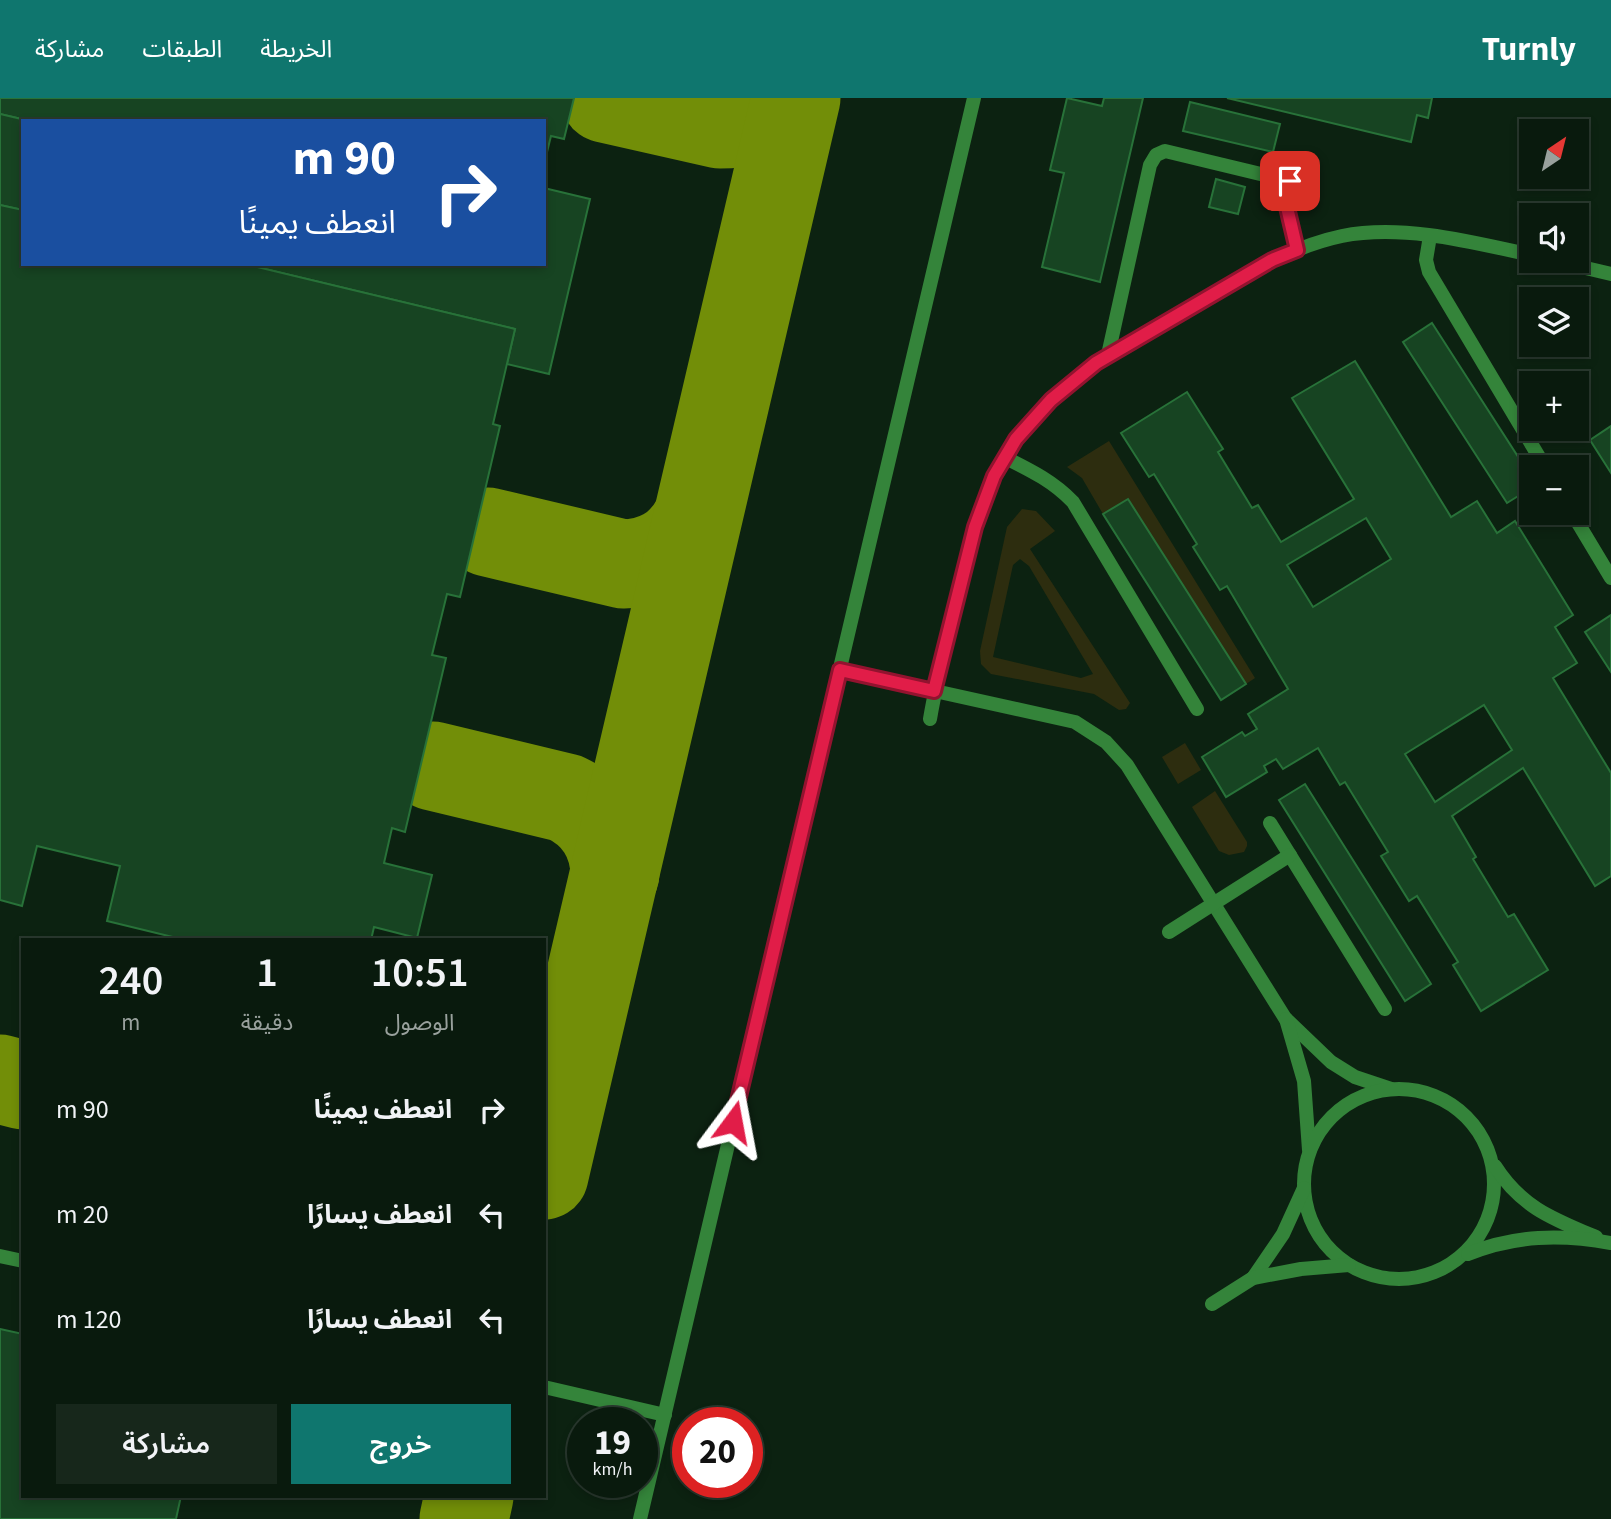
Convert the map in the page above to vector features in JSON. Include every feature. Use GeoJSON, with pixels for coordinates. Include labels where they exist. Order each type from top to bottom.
{"type":"FeatureCollection","features":[{"type":"Feature","properties":{"kind":"lane"},"geometry":{"type":"LineString","coordinates":[[640,1519],[974,98]]}},
{"type":"Feature","properties":{"kind":"lane"},"geometry":{"type":"LineString","coordinates":[[1108,355],[1150,165],[1156,155],[1165,151],[1290,181]]}},
{"type":"Feature","properties":{"kind":"lane"},"geometry":{"type":"LineString","coordinates":[[1294,162],[1286,203],[1297,250]]}},
{"type":"Feature","properties":{"kind":"lane"},"geometry":{"type":"LineString","coordinates":[[930,719],[934,691],[975,527],[989,488],[1016,439],[1073,380],[1108,355],[1272,260],[1343,236],[1380,233],[1430,236],[1519,253]]}},
{"type":"Feature","properties":{"kind":"lane"},"geometry":{"type":"LineString","coordinates":[[1430,236],[1426,260],[1429,272],[1538,455]]}},
{"type":"Feature","properties":{"kind":"lane"},"geometry":{"type":"LineString","coordinates":[[1589,269],[1611,274]]}},
{"type":"Feature","properties":{"kind":"lane"},"geometry":{"type":"LineString","coordinates":[[1004,457],[1044,477],[1060,488],[1073,502],[1197,709]]}},
{"type":"Feature","properties":{"kind":"lane"},"geometry":{"type":"LineString","coordinates":[[1579,525],[1611,578]]}},
{"type":"Feature","properties":{"kind":"lane"},"geometry":{"type":"LineString","coordinates":[[840,670],[1075,722],[1106,742],[1127,765],[1285,1018],[1331,1062],[1355,1077],[1391,1089],[1413,1090],[1434,1096],[1453,1106],[1469,1120],[1482,1138],[1508,1186],[1549,1216],[1609,1242]]}},
{"type":"Feature","properties":{"kind":"lane"},"geometry":{"type":"LineString","coordinates":[[1270,822],[1385,1009]]}},
{"type":"Feature","properties":{"kind":"lane"},"geometry":{"type":"LineString","coordinates":[[1169,932],[1290,855]]}},
{"type":"Feature","properties":{"kind":"lane"},"geometry":{"type":"LineString","coordinates":[[1285,1018],[1304,1081],[1310,1152]]}},
{"type":"Feature","properties":{"kind":"lane"},"geometry":{"type":"LineString","coordinates":[[1254,1278],[1283,1234],[1304,1187],[1310,1152],[1317,1136],[1341,1109],[1365,1096],[1391,1089]]}},
{"type":"Feature","properties":{"kind":"lane"},"geometry":{"type":"LineString","coordinates":[[1304,1187],[1313,1223],[1322,1240],[1349,1265],[1372,1275],[1396,1279],[1420,1277],[1443,1269],[1463,1255],[1478,1239],[1488,1221],[1493,1200],[1491,1158]]}},
{"type":"Feature","properties":{"kind":"lane"},"geometry":{"type":"LineString","coordinates":[[1463,1255],[1496,1243],[1533,1237],[1609,1242]]}},
{"type":"Feature","properties":{"kind":"lane"},"geometry":{"type":"LineString","coordinates":[[0,1256],[21,1261]]}},
{"type":"Feature","properties":{"kind":"lane"},"geometry":{"type":"LineString","coordinates":[[1212,1304],[1254,1278],[1301,1269],[1349,1265]]}},
{"type":"Feature","properties":{"kind":"lane"},"geometry":{"type":"LineString","coordinates":[[546,1387],[664,1415]]}},
{"type":"Feature","properties":{"kind":"shaded area"},"geometry":{"type":"Polygon","coordinates":[[[1109,441],[1255,678],[1246,684],[1128,499],[1103,514],[1082,478],[1067,467],[1109,441]]]}},
{"type":"Feature","properties":{"kind":"shaded area"},"geometry":{"type":"Polygon","coordinates":[[[1022,509],[1036,511],[1055,531],[1030,549],[1130,703],[1126,709],[1119,710],[1094,694],[991,674],[981,664],[980,651],[1007,527],[1022,509]],[[1020,559],[1013,565],[993,657],[1081,678],[1093,674],[1029,566],[1020,559]]]}},
{"type":"Feature","properties":{"kind":"shaded area"},"geometry":{"type":"Polygon","coordinates":[[[1185,743],[1201,770],[1178,784],[1162,757],[1185,743]]]}},
{"type":"Feature","properties":{"kind":"shaded area"},"geometry":{"type":"Polygon","coordinates":[[[1215,791],[1247,842],[1244,852],[1229,855],[1219,851],[1192,807],[1215,791]]]}},
{"type":"Feature","properties":{"kind":"building"},"geometry":{"type":"Polygon","coordinates":[[[0,98],[574,98],[564,139],[551,136],[546,156],[546,119],[21,119],[0,114],[0,98]]]}},
{"type":"Feature","properties":{"kind":"building"},"geometry":{"type":"Polygon","coordinates":[[[1067,98],[1102,106],[1104,98],[1143,98],[1100,282],[1042,267],[1064,173],[1050,170],[1067,98]]]}},
{"type":"Feature","properties":{"kind":"building"},"geometry":{"type":"Polygon","coordinates":[[[1227,98],[1432,98],[1428,118],[1417,115],[1411,142],[1227,98]]]}},
{"type":"Feature","properties":{"kind":"building"},"geometry":{"type":"Polygon","coordinates":[[[1190,102],[1280,124],[1273,152],[1183,131],[1190,102]]]}},
{"type":"Feature","properties":{"kind":"building"},"geometry":{"type":"Polygon","coordinates":[[[0,114],[21,119],[21,210],[0,205],[0,114]]]}},
{"type":"Feature","properties":{"kind":"building"},"geometry":{"type":"Polygon","coordinates":[[[1216,179],[1245,187],[1238,214],[1209,207],[1216,179]]]}},
{"type":"Feature","properties":{"kind":"building"},"geometry":{"type":"Polygon","coordinates":[[[546,188],[590,199],[549,374],[507,364],[515,329],[253,266],[546,266],[546,188]]]}},
{"type":"Feature","properties":{"kind":"building"},"geometry":{"type":"Polygon","coordinates":[[[0,205],[21,210],[21,266],[253,266],[515,329],[493,424],[500,426],[460,597],[447,594],[432,655],[446,658],[405,832],[392,828],[384,863],[432,875],[417,938],[374,927],[371,938],[177,938],[107,921],[120,866],[37,846],[22,906],[0,900],[0,205]]]}},
{"type":"Feature","properties":{"kind":"building"},"geometry":{"type":"Polygon","coordinates":[[[1432,323],[1519,458],[1519,496],[1507,503],[1403,342],[1432,323]]]}},
{"type":"Feature","properties":{"kind":"building"},"geometry":{"type":"Polygon","coordinates":[[[1355,361],[1451,517],[1477,501],[1497,533],[1515,521],[1573,615],[1555,627],[1577,663],[1553,678],[1611,773],[1611,876],[1595,886],[1523,768],[1452,816],[1476,857],[1473,859],[1508,917],[1514,914],[1548,970],[1481,1011],[1453,965],[1458,962],[1417,896],[1409,901],[1381,856],[1388,852],[1345,782],[1340,785],[1318,748],[1283,769],[1276,759],[1264,766],[1267,772],[1226,797],[1202,757],[1242,732],[1245,736],[1257,729],[1248,714],[1288,689],[1227,586],[1220,590],[1193,547],[1197,544],[1154,474],[1149,477],[1121,433],[1187,392],[1223,449],[1218,452],[1252,508],[1258,505],[1281,542],[1354,499],[1292,398],[1355,361]],[[1366,518],[1287,565],[1313,607],[1391,559],[1366,518]],[[1484,705],[1405,754],[1435,802],[1512,750],[1484,705]]]}},
{"type":"Feature","properties":{"kind":"building"},"geometry":{"type":"Polygon","coordinates":[[[1611,426],[1611,473],[1590,440],[1611,426]]]}},
{"type":"Feature","properties":{"kind":"building"},"geometry":{"type":"Polygon","coordinates":[[[1128,499],[1246,684],[1221,700],[1103,514],[1128,499]]]}},
{"type":"Feature","properties":{"kind":"building"},"geometry":{"type":"Polygon","coordinates":[[[1611,615],[1611,672],[1585,632],[1611,615]]]}},
{"type":"Feature","properties":{"kind":"building"},"geometry":{"type":"Polygon","coordinates":[[[1305,784],[1431,984],[1405,1001],[1279,800],[1305,784]]]}},
{"type":"Feature","properties":{"kind":"building"},"geometry":{"type":"Polygon","coordinates":[[[0,1329],[21,1334],[21,1498],[181,1498],[176,1519],[0,1519],[0,1329]]]}},
{"type":"Feature","properties":{"kind":"taxiway"},"geometry":{"type":"LineString","coordinates":[[605,98],[720,124],[739,123],[765,115],[787,98]]}},
{"type":"Feature","properties":{"kind":"taxiway"},"geometry":{"type":"LineString","coordinates":[[546,1166],[796,98]]}},
{"type":"Feature","properties":{"kind":"taxiway"},"geometry":{"type":"LineString","coordinates":[[488,532],[623,564],[646,561],[666,553],[682,540],[696,521]]}},
{"type":"Feature","properties":{"kind":"taxiway"},"geometry":{"type":"LineString","coordinates":[[433,766],[566,798],[577,804],[602,828],[611,849],[615,874]]}},
{"type":"Feature","properties":{"kind":"taxiway"},"geometry":{"type":"LineString","coordinates":[[0,1079],[21,1084]]}},
{"type":"Feature","properties":{"kind":"taxiway"},"geometry":{"type":"LineString","coordinates":[[464,1519],[469,1498]]}},
{"type":"Feature","properties":{"kind":"route"},"geometry":{"type":"LineString","coordinates":[[733,1122],[840,670],[934,691],[975,527],[994,476],[1016,439],[1051,400],[1096,363],[1272,260],[1297,250],[1286,203],[1290,181]]}}]}
